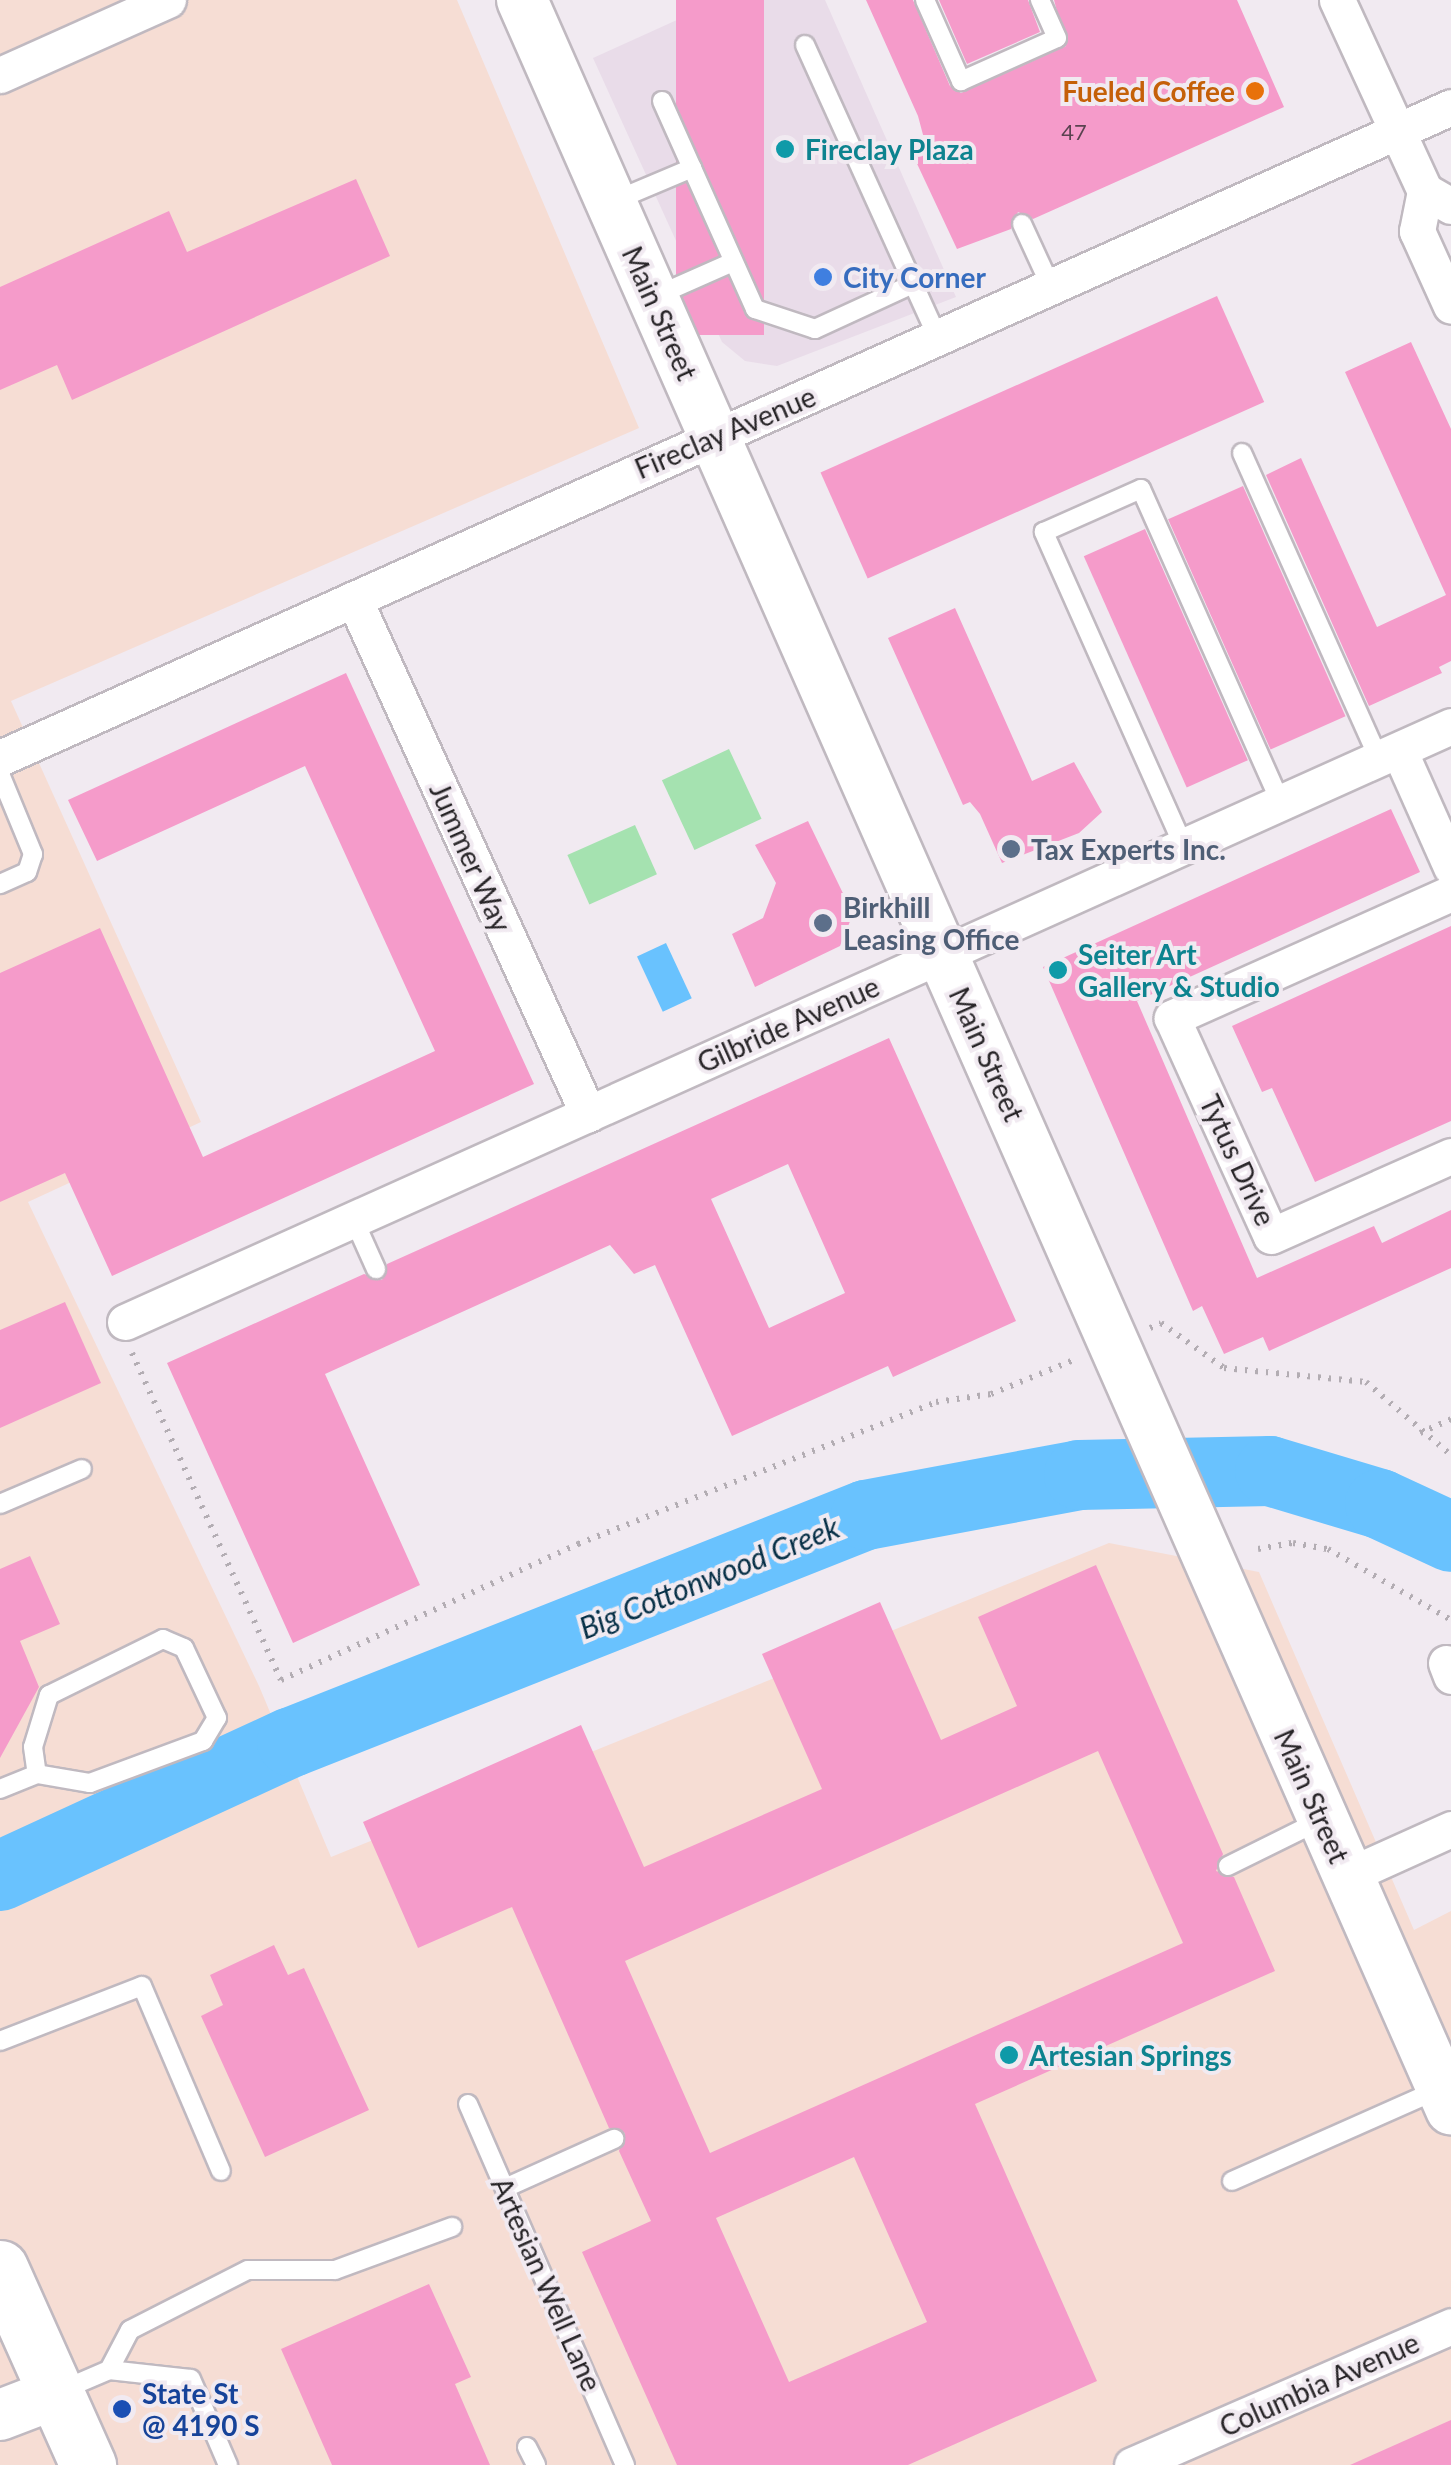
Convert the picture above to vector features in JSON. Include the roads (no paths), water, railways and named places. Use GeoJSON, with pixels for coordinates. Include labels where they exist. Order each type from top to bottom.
{"type":"FeatureCollection","features":[{"type":"Feature","properties":{"kind":"main road"},"geometry":{"type":"LineString","coordinates":[[0,2268],[88,2465]]}},
{"type":"Feature","properties":{"kind":"street"},"geometry":{"type":"LineString","coordinates":[[0,75],[128,8],[168,0]]}},
{"type":"Feature","properties":{"kind":"street","name":"Main Street"},"geometry":{"type":"LineString","coordinates":[[522,0],[1446,2098]]}},
{"type":"Feature","properties":{"kind":"street"},"geometry":{"type":"LineString","coordinates":[[1337,0],[1397,131],[1438,199],[1417,230],[1451,306]]}},
{"type":"Feature","properties":{"kind":"street","name":"Fireclay Avenue"},"geometry":{"type":"LineString","coordinates":[[0,758],[1451,107]]}},
{"type":"Feature","properties":{"kind":"street","name":"Jummer Way"},"geometry":{"type":"LineString","coordinates":[[354,599],[588,1114]]}},
{"type":"Feature","properties":{"kind":"street","name":"Gilbride Avenue"},"geometry":{"type":"LineString","coordinates":[[126,1322],[1451,726]]}},
{"type":"Feature","properties":{"kind":"street"},"geometry":{"type":"LineString","coordinates":[[1388,754],[1451,867]]}},
{"type":"Feature","properties":{"kind":"street","name":"Tytus Drive"},"geometry":{"type":"LineString","coordinates":[[1451,894],[1172,1018],[1270,1236],[1451,1156]]}},
{"type":"Feature","properties":{"kind":"street"},"geometry":{"type":"LineString","coordinates":[[1347,1876],[1451,1829]]}},
{"type":"Feature","properties":{"kind":"street","name":"Columbia Avenue"},"geometry":{"type":"LineString","coordinates":[[1132,2465],[1451,2326]]}},
{"type":"Feature","properties":{"kind":"street"},"geometry":{"type":"LineString","coordinates":[[0,2415],[55,2394]]}},
{"type":"Feature","properties":{"kind":"lane"},"geometry":{"type":"LineString","coordinates":[[925,0],[961,81],[1057,38],[1040,0]]}},
{"type":"Feature","properties":{"kind":"lane"},"geometry":{"type":"LineString","coordinates":[[805,45],[938,338]]}},
{"type":"Feature","properties":{"kind":"lane"},"geometry":{"type":"LineString","coordinates":[[662,101],[754,309],[815,329],[913,284]]}},
{"type":"Feature","properties":{"kind":"lane"},"geometry":{"type":"LineString","coordinates":[[612,202],[692,168]]}},
{"type":"Feature","properties":{"kind":"lane"},"geometry":{"type":"LineString","coordinates":[[1022,224],[1050,288]]}},
{"type":"Feature","properties":{"kind":"lane"},"geometry":{"type":"LineString","coordinates":[[653,297],[733,262]]}},
{"type":"Feature","properties":{"kind":"lane"},"geometry":{"type":"LineString","coordinates":[[1242,453],[1388,754]]}},
{"type":"Feature","properties":{"kind":"lane"},"geometry":{"type":"LineString","coordinates":[[1184,847],[1044,532],[1141,489],[1281,803]]}},
{"type":"Feature","properties":{"kind":"lane"},"geometry":{"type":"LineString","coordinates":[[0,774],[33,854],[27,872],[0,884]]}},
{"type":"Feature","properties":{"kind":"lane"},"geometry":{"type":"LineString","coordinates":[[354,1220],[376,1269]]}},
{"type":"Feature","properties":{"kind":"lane"},"geometry":{"type":"LineString","coordinates":[[0,1504],[82,1469]]}},
{"type":"Feature","properties":{"kind":"lane"},"geometry":{"type":"LineString","coordinates":[[0,1790],[36,1774],[90,1782],[203,1741],[217,1718],[184,1648],[163,1639],[49,1695],[32,1747],[36,1774]]}},
{"type":"Feature","properties":{"kind":"lane"},"geometry":{"type":"LineString","coordinates":[[1228,1866],[1322,1820]]}},
{"type":"Feature","properties":{"kind":"lane"},"geometry":{"type":"LineString","coordinates":[[0,2041],[142,1986],[221,2171]]}},
{"type":"Feature","properties":{"kind":"lane"},"geometry":{"type":"LineString","coordinates":[[1232,2181],[1446,2098]]}},
{"type":"Feature","properties":{"kind":"lane","name":"Artesian Well Lane"},"geometry":{"type":"LineString","coordinates":[[468,2104],[625,2465]]}},
{"type":"Feature","properties":{"kind":"lane"},"geometry":{"type":"LineString","coordinates":[[504,2188],[614,2139]]}},
{"type":"Feature","properties":{"kind":"lane"},"geometry":{"type":"LineString","coordinates":[[109,2370],[130,2330],[248,2270],[335,2270],[452,2226]]}},
{"type":"Feature","properties":{"kind":"lane"},"geometry":{"type":"LineString","coordinates":[[55,2394],[109,2370],[191,2378],[228,2465]]}},
{"type":"Feature","properties":{"kind":"lane"},"geometry":{"type":"LineString","coordinates":[[527,2447],[536,2465]]}},
{"type":"Feature","properties":{"kind":"water"},"geometry":{"type":"Polygon","coordinates":[[[666,943],[692,998],[663,1012],[637,957],[666,943]]]}},
{"type":"Feature","properties":{"kind":"waterway","name":"Big Cottonwood Creek"},"geometry":{"type":"LineString","coordinates":[[0,1876],[292,1742],[866,1515],[1079,1475],[1270,1471],[1380,1504],[1451,1537]]}},
{"type":"Feature","properties":{"kind":"place","name":"Fueled Coffee"},"geometry":{"type":"Point","coordinates":[1255,91]}},
{"type":"Feature","properties":{"kind":"place","name":"Fireclay Plaza"},"geometry":{"type":"Point","coordinates":[785,149]}},
{"type":"Feature","properties":{"kind":"place","name":"City Corner"},"geometry":{"type":"Point","coordinates":[823,277]}},
{"type":"Feature","properties":{"kind":"place","name":"Tax Experts Inc."},"geometry":{"type":"Point","coordinates":[1011,849]}},
{"type":"Feature","properties":{"kind":"place","name":"Birkhill Leasing Office"},"geometry":{"type":"Point","coordinates":[823,923]}},
{"type":"Feature","properties":{"kind":"place","name":"Seiter Art Gallery & Studio"},"geometry":{"type":"Point","coordinates":[1058,970]}},
{"type":"Feature","properties":{"kind":"place","name":"Artesian Springs"},"geometry":{"type":"Point","coordinates":[1009,2055]}},
{"type":"Feature","properties":{"kind":"place","name":"State St @ 4190 S"},"geometry":{"type":"Point","coordinates":[122,2409]}}]}
